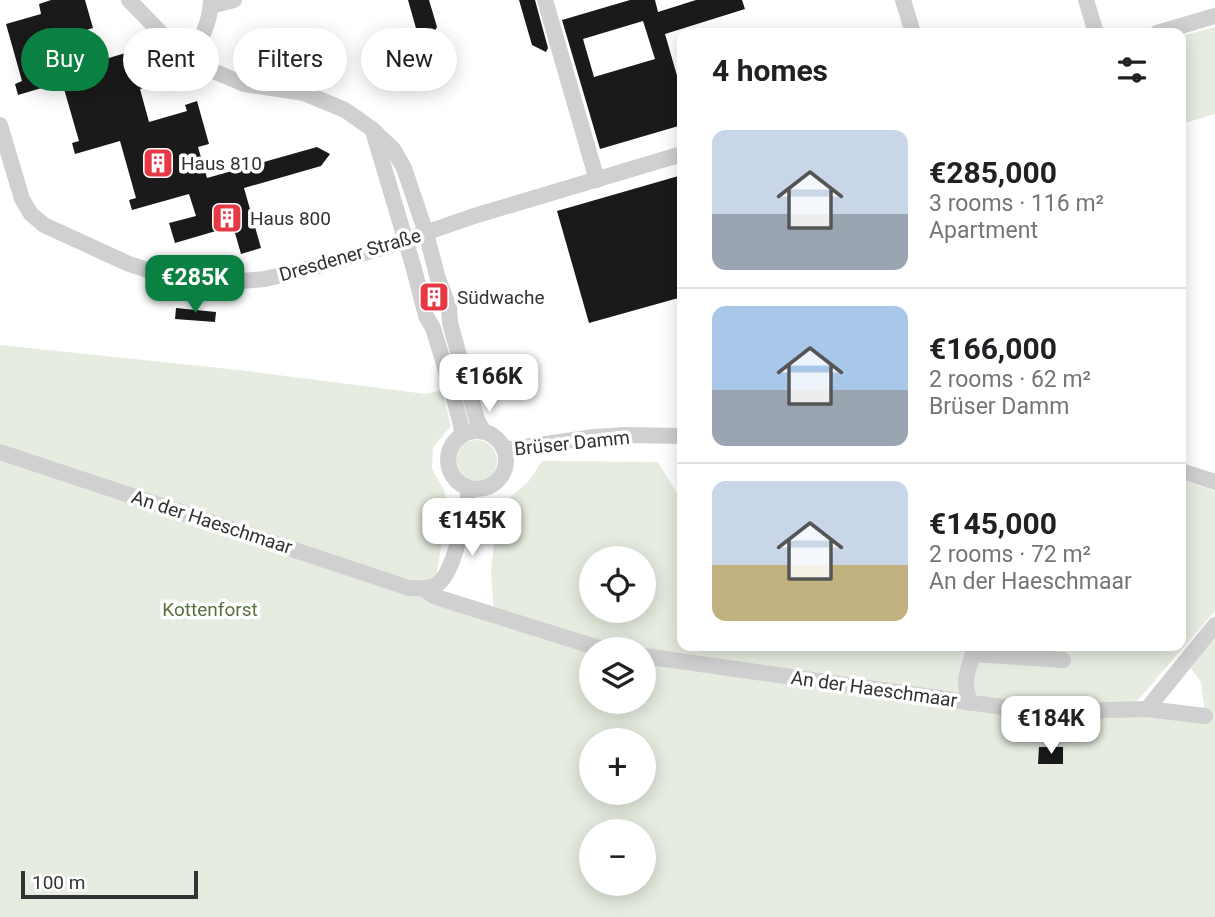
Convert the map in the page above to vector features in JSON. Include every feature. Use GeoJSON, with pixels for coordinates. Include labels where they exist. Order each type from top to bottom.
{"type":"FeatureCollection","features":[{"type":"Feature","properties":{"kind":"street"},"geometry":{"type":"LineString","coordinates":[[129,0],[156,28]]}},
{"type":"Feature","properties":{"kind":"street"},"geometry":{"type":"LineString","coordinates":[[205,28],[211,3],[234,0]]}},
{"type":"Feature","properties":{"kind":"street"},"geometry":{"type":"LineString","coordinates":[[545,0],[597,180]]}},
{"type":"Feature","properties":{"kind":"street"},"geometry":{"type":"LineString","coordinates":[[903,0],[911,28]]}},
{"type":"Feature","properties":{"kind":"street"},"geometry":{"type":"LineString","coordinates":[[1086,0],[1094,28]]}},
{"type":"Feature","properties":{"kind":"street"},"geometry":{"type":"LineString","coordinates":[[1174,28],[1215,16]]}},
{"type":"Feature","properties":{"kind":"street"},"geometry":{"type":"LineString","coordinates":[[219,73],[244,84],[304,93],[345,110],[394,149],[404,168],[449,307],[450,323],[465,376],[462,435]]}},
{"type":"Feature","properties":{"kind":"street","name":"Dresdener Straße"},"geometry":{"type":"LineString","coordinates":[[0,125],[22,199],[31,214],[44,225],[129,264],[196,281],[218,283],[253,281],[290,274],[677,156]]}},
{"type":"Feature","properties":{"kind":"street"},"geometry":{"type":"LineString","coordinates":[[372,129],[426,316],[462,396],[484,432]]}},
{"type":"Feature","properties":{"kind":"street"},"geometry":{"type":"LineString","coordinates":[[433,328],[450,323]]}},
{"type":"Feature","properties":{"kind":"street"},"geometry":{"type":"LineString","coordinates":[[426,589],[439,583],[448,572],[470,488],[455,480],[450,472],[448,456],[455,440],[462,435],[484,432]]}},
{"type":"Feature","properties":{"kind":"street","name":"Brüser Damm"},"geometry":{"type":"LineString","coordinates":[[470,488],[490,486],[504,471],[506,461],[500,442],[484,432]]}},
{"type":"Feature","properties":{"kind":"street","name":"Brüser Damm"},"geometry":{"type":"LineString","coordinates":[[504,450],[594,437],[677,436]]}},
{"type":"Feature","properties":{"kind":"street","name":"An der Haeschmaar"},"geometry":{"type":"LineString","coordinates":[[0,452],[409,587],[426,589],[428,593],[452,602],[579,642]]}},
{"type":"Feature","properties":{"kind":"street"},"geometry":{"type":"LineString","coordinates":[[1186,473],[1215,482]]}},
{"type":"Feature","properties":{"kind":"street"},"geometry":{"type":"LineString","coordinates":[[1147,709],[1215,625]]}},
{"type":"Feature","properties":{"kind":"street"},"geometry":{"type":"LineString","coordinates":[[970,703],[965,677],[973,654],[1063,660]]}},
{"type":"Feature","properties":{"kind":"street","name":"An der Haeschmaar"},"geometry":{"type":"LineString","coordinates":[[656,658],[1017,709],[1147,709],[1205,716]]}},
{"type":"Feature","properties":{"kind":"green space"},"geometry":{"type":"Polygon","coordinates":[[[1215,27],[1215,114],[1186,123],[1186,35],[1215,27]]]}},
{"type":"Feature","properties":{"kind":"green space","name":"Kottenforst"},"geometry":{"type":"Polygon","coordinates":[[[0,345],[239,370],[426,394],[442,390],[451,426],[433,447],[432,469],[444,490],[448,506],[433,595],[494,617],[491,571],[498,507],[528,482],[542,461],[658,462],[677,493],[677,651],[1180,651],[1137,701],[1136,714],[1205,712],[1201,682],[1190,667],[1215,638],[1215,917],[0,917],[0,345]]]}},
{"type":"Feature","properties":{"kind":"green space"},"geometry":{"type":"Polygon","coordinates":[[[476,440],[491,446],[497,461],[491,476],[476,482],[461,476],[455,461],[461,446],[476,440]]]}},
{"type":"Feature","properties":{"kind":"green space","name":"Kottenforst"},"geometry":{"type":"Polygon","coordinates":[[[1186,482],[1215,491],[1215,611],[1186,644],[1186,482]]]}},
{"type":"Feature","properties":{"kind":"building"},"geometry":{"type":"Polygon","coordinates":[[[51,0],[85,0],[93,28],[21,28],[21,77],[6,24],[41,14],[39,4],[51,0]]]}},
{"type":"Feature","properties":{"kind":"building"},"geometry":{"type":"Polygon","coordinates":[[[408,0],[429,0],[437,27],[416,28],[408,0]]]}},
{"type":"Feature","properties":{"kind":"building"},"geometry":{"type":"Polygon","coordinates":[[[519,0],[535,0],[548,48],[546,52],[532,45],[519,0]]]}},
{"type":"Feature","properties":{"kind":"building"},"geometry":{"type":"Polygon","coordinates":[[[630,0],[655,0],[658,12],[696,0],[742,0],[745,9],[677,28],[665,34],[677,76],[677,126],[600,149],[562,20],[630,0]],[[643,21],[583,39],[594,77],[655,59],[643,21]]]}},
{"type":"Feature","properties":{"kind":"building"},"geometry":{"type":"Polygon","coordinates":[[[123,54],[123,91],[141,91],[149,122],[187,111],[185,105],[197,101],[209,144],[198,147],[207,178],[317,147],[330,154],[321,166],[244,188],[261,248],[241,254],[233,226],[175,243],[169,223],[196,216],[189,194],[132,210],[129,200],[136,198],[120,141],[75,154],[72,143],[79,141],[65,91],[109,91],[109,58],[123,54]]]}},
{"type":"Feature","properties":{"kind":"building"},"geometry":{"type":"Polygon","coordinates":[[[21,81],[21,91],[32,91],[18,95],[15,84],[21,81]]]}},
{"type":"Feature","properties":{"kind":"building"},"geometry":{"type":"Polygon","coordinates":[[[677,176],[677,298],[589,323],[557,211],[677,176]]]}},
{"type":"Feature","properties":{"kind":"building"},"geometry":{"type":"Polygon","coordinates":[[[176,308],[216,312],[215,322],[175,319],[176,308]]]}},
{"type":"Feature","properties":{"kind":"building"},"geometry":{"type":"Polygon","coordinates":[[[1039,747],[1063,747],[1063,764],[1038,764],[1039,747]]]}},
{"type":"Feature","properties":{"kind":"place","name":"Haus 810"},"geometry":{"type":"Point","coordinates":[158,163]}},
{"type":"Feature","properties":{"kind":"place","name":"Haus 800"},"geometry":{"type":"Point","coordinates":[227,218]}},
{"type":"Feature","properties":{"kind":"place","name":"Südwache"},"geometry":{"type":"Point","coordinates":[434,297]}}]}
